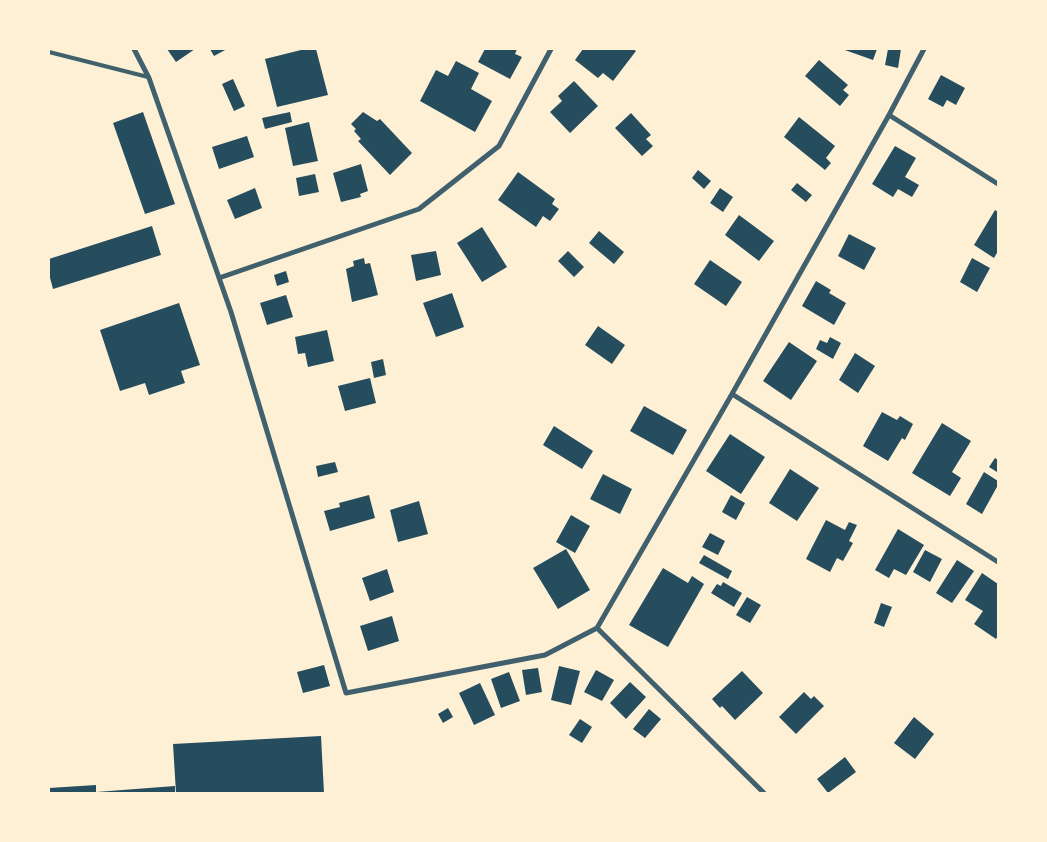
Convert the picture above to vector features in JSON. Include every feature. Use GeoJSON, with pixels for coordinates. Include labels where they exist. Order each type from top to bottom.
{"type":"FeatureCollection","features":[{"type":"Feature","properties":{"kind":"street"},"geometry":{"type":"LineString","coordinates":[[134,49],[149,78],[219,278],[346,693],[545,654],[597,628],[732,394],[889,115],[924,49]]}},
{"type":"Feature","properties":{"kind":"street"},"geometry":{"type":"LineString","coordinates":[[219,278],[419,209],[499,146],[551,49]]}},
{"type":"Feature","properties":{"kind":"street"},"geometry":{"type":"LineString","coordinates":[[889,115],[998,184]]}},
{"type":"Feature","properties":{"kind":"street"},"geometry":{"type":"LineString","coordinates":[[732,394],[998,562]]}},
{"type":"Feature","properties":{"kind":"street"},"geometry":{"type":"LineString","coordinates":[[597,628],[764,793]]}},
{"type":"Feature","properties":{"kind":"lane"},"geometry":{"type":"LineString","coordinates":[[49,52],[149,78]]}},
{"type":"Feature","properties":{"kind":"building"},"geometry":{"type":"Polygon","coordinates":[[[167,49],[195,49],[176,62],[167,49]]]}},
{"type":"Feature","properties":{"kind":"building"},"geometry":{"type":"Polygon","coordinates":[[[210,49],[227,49],[214,56],[210,49]]]}},
{"type":"Feature","properties":{"kind":"building"},"geometry":{"type":"Polygon","coordinates":[[[305,49],[316,49],[328,95],[277,107],[265,59],[305,49]]]}},
{"type":"Feature","properties":{"kind":"building"},"geometry":{"type":"Polygon","coordinates":[[[485,49],[517,49],[515,54],[522,57],[510,79],[478,62],[485,49]]]}},
{"type":"Feature","properties":{"kind":"building"},"geometry":{"type":"Polygon","coordinates":[[[583,49],[633,49],[636,51],[613,81],[603,73],[598,78],[575,60],[583,49]]]}},
{"type":"Feature","properties":{"kind":"building"},"geometry":{"type":"Polygon","coordinates":[[[842,49],[877,49],[873,60],[842,49]]]}},
{"type":"Feature","properties":{"kind":"building"},"geometry":{"type":"Polygon","coordinates":[[[888,49],[901,49],[898,68],[885,65],[888,49]]]}},
{"type":"Feature","properties":{"kind":"building"},"geometry":{"type":"Polygon","coordinates":[[[819,60],[848,85],[843,90],[849,95],[840,106],[805,76],[819,60]]]}},
{"type":"Feature","properties":{"kind":"building"},"geometry":{"type":"Polygon","coordinates":[[[456,61],[479,73],[471,89],[492,101],[475,132],[420,101],[436,70],[448,76],[456,61]]]}},
{"type":"Feature","properties":{"kind":"building"},"geometry":{"type":"Polygon","coordinates":[[[941,75],[965,88],[956,105],[947,100],[943,107],[928,99],[941,75]]]}},
{"type":"Feature","properties":{"kind":"building"},"geometry":{"type":"Polygon","coordinates":[[[233,79],[245,106],[234,111],[222,84],[233,79]]]}},
{"type":"Feature","properties":{"kind":"building"},"geometry":{"type":"Polygon","coordinates":[[[574,81],[598,106],[570,133],[550,112],[562,101],[558,96],[574,81]]]}},
{"type":"Feature","properties":{"kind":"building"},"geometry":{"type":"Polygon","coordinates":[[[143,112],[175,204],[145,214],[113,123],[143,112]]]}},
{"type":"Feature","properties":{"kind":"building"},"geometry":{"type":"Polygon","coordinates":[[[290,112],[292,122],[265,129],[262,118],[290,112]]]}},
{"type":"Feature","properties":{"kind":"building"},"geometry":{"type":"Polygon","coordinates":[[[363,112],[377,121],[380,119],[412,153],[390,175],[358,141],[361,139],[351,124],[363,112]]]}},
{"type":"Feature","properties":{"kind":"building"},"geometry":{"type":"Polygon","coordinates":[[[631,113],[651,135],[646,139],[653,146],[642,156],[615,128],[631,113]]]}},
{"type":"Feature","properties":{"kind":"building"},"geometry":{"type":"Polygon","coordinates":[[[799,117],[835,146],[826,158],[831,163],[825,170],[784,137],[799,117]]]}},
{"type":"Feature","properties":{"kind":"building"},"geometry":{"type":"Polygon","coordinates":[[[309,122],[318,161],[293,166],[285,128],[309,122]]]}},
{"type":"Feature","properties":{"kind":"building"},"geometry":{"type":"Polygon","coordinates":[[[247,136],[254,157],[219,169],[212,147],[247,136]]]}},
{"type":"Feature","properties":{"kind":"building"},"geometry":{"type":"Polygon","coordinates":[[[895,146],[916,158],[905,177],[919,185],[912,197],[898,189],[893,197],[872,184],[895,146]]]}},
{"type":"Feature","properties":{"kind":"building"},"geometry":{"type":"Polygon","coordinates":[[[361,164],[368,191],[360,194],[361,197],[341,202],[333,173],[361,164]]]}},
{"type":"Feature","properties":{"kind":"building"},"geometry":{"type":"Polygon","coordinates":[[[698,170],[711,181],[704,189],[692,178],[698,170]]]}},
{"type":"Feature","properties":{"kind":"building"},"geometry":{"type":"Polygon","coordinates":[[[518,172],[555,199],[552,204],[559,209],[550,221],[543,216],[536,227],[498,200],[518,172]]]}},
{"type":"Feature","properties":{"kind":"building"},"geometry":{"type":"Polygon","coordinates":[[[315,174],[319,192],[299,196],[296,178],[315,174]]]}},
{"type":"Feature","properties":{"kind":"building"},"geometry":{"type":"Polygon","coordinates":[[[797,183],[812,195],[806,202],[791,190],[797,183]]]}},
{"type":"Feature","properties":{"kind":"building"},"geometry":{"type":"Polygon","coordinates":[[[255,188],[262,208],[235,219],[227,200],[255,188]]]}},
{"type":"Feature","properties":{"kind":"building"},"geometry":{"type":"Polygon","coordinates":[[[720,188],[733,197],[723,212],[710,203],[720,188]]]}},
{"type":"Feature","properties":{"kind":"building"},"geometry":{"type":"Polygon","coordinates":[[[995,210],[998,212],[998,251],[994,258],[974,245],[995,210]]]}},
{"type":"Feature","properties":{"kind":"building"},"geometry":{"type":"Polygon","coordinates":[[[739,215],[774,241],[759,261],[725,235],[739,215]]]}},
{"type":"Feature","properties":{"kind":"building"},"geometry":{"type":"Polygon","coordinates":[[[152,226],[161,255],[53,289],[49,274],[49,259],[152,226]]]}},
{"type":"Feature","properties":{"kind":"building"},"geometry":{"type":"Polygon","coordinates":[[[482,227],[507,267],[482,282],[457,243],[482,227]]]}},
{"type":"Feature","properties":{"kind":"building"},"geometry":{"type":"Polygon","coordinates":[[[599,231],[624,252],[614,264],[589,243],[599,231]]]}},
{"type":"Feature","properties":{"kind":"building"},"geometry":{"type":"Polygon","coordinates":[[[849,234],[876,248],[864,270],[838,256],[849,234]]]}},
{"type":"Feature","properties":{"kind":"building"},"geometry":{"type":"Polygon","coordinates":[[[436,251],[441,275],[416,281],[411,255],[436,251]]]}},
{"type":"Feature","properties":{"kind":"building"},"geometry":{"type":"Polygon","coordinates":[[[568,251],[584,267],[574,277],[558,261],[568,251]]]}},
{"type":"Feature","properties":{"kind":"building"},"geometry":{"type":"Polygon","coordinates":[[[364,258],[365,264],[370,263],[378,295],[352,302],[346,269],[354,266],[353,261],[364,258]]]}},
{"type":"Feature","properties":{"kind":"building"},"geometry":{"type":"Polygon","coordinates":[[[972,258],[990,268],[977,292],[960,282],[972,258]]]}},
{"type":"Feature","properties":{"kind":"building"},"geometry":{"type":"Polygon","coordinates":[[[710,260],[742,282],[726,306],[694,284],[710,260]]]}},
{"type":"Feature","properties":{"kind":"building"},"geometry":{"type":"Polygon","coordinates":[[[286,271],[289,282],[277,286],[274,275],[286,271]]]}},
{"type":"Feature","properties":{"kind":"building"},"geometry":{"type":"Polygon","coordinates":[[[816,281],[831,290],[829,293],[846,303],[834,325],[802,306],[816,281]]]}},
{"type":"Feature","properties":{"kind":"building"},"geometry":{"type":"Polygon","coordinates":[[[452,293],[464,327],[436,337],[423,303],[452,293]]]}},
{"type":"Feature","properties":{"kind":"building"},"geometry":{"type":"Polygon","coordinates":[[[286,295],[293,317],[267,325],[260,303],[286,295]]]}},
{"type":"Feature","properties":{"kind":"building"},"geometry":{"type":"Polygon","coordinates":[[[179,303],[200,365],[181,371],[185,383],[149,395],[145,383],[120,391],[100,330],[179,303]]]}},
{"type":"Feature","properties":{"kind":"building"},"geometry":{"type":"Polygon","coordinates":[[[598,326],[625,345],[612,364],[585,345],[598,326]]]}},
{"type":"Feature","properties":{"kind":"building"},"geometry":{"type":"Polygon","coordinates":[[[327,330],[334,361],[308,367],[305,353],[298,354],[295,337],[327,330]]]}},
{"type":"Feature","properties":{"kind":"building"},"geometry":{"type":"Polygon","coordinates":[[[830,337],[841,343],[833,359],[816,349],[820,340],[827,343],[830,337]]]}},
{"type":"Feature","properties":{"kind":"building"},"geometry":{"type":"Polygon","coordinates":[[[789,342],[817,361],[791,400],[763,381],[789,342]]]}},
{"type":"Feature","properties":{"kind":"building"},"geometry":{"type":"Polygon","coordinates":[[[855,353],[875,366],[858,393],[839,380],[855,353]]]}},
{"type":"Feature","properties":{"kind":"building"},"geometry":{"type":"Polygon","coordinates":[[[383,359],[386,375],[374,378],[371,362],[383,359]]]}},
{"type":"Feature","properties":{"kind":"building"},"geometry":{"type":"Polygon","coordinates":[[[370,378],[376,403],[345,411],[338,386],[370,378]]]}},
{"type":"Feature","properties":{"kind":"building"},"geometry":{"type":"Polygon","coordinates":[[[644,406],[687,430],[673,455],[630,431],[644,406]]]}},
{"type":"Feature","properties":{"kind":"building"},"geometry":{"type":"Polygon","coordinates":[[[882,412],[897,420],[900,416],[913,424],[905,440],[902,438],[888,461],[863,446],[882,412]]]}},
{"type":"Feature","properties":{"kind":"building"},"geometry":{"type":"Polygon","coordinates":[[[942,423],[971,441],[952,472],[961,478],[950,496],[912,473],[942,423]]]}},
{"type":"Feature","properties":{"kind":"building"},"geometry":{"type":"Polygon","coordinates":[[[554,426],[593,451],[582,469],[543,445],[554,426]]]}},
{"type":"Feature","properties":{"kind":"building"},"geometry":{"type":"Polygon","coordinates":[[[730,434],[765,457],[741,494],[706,471],[730,434]]]}},
{"type":"Feature","properties":{"kind":"building"},"geometry":{"type":"Polygon","coordinates":[[[995,458],[998,460],[997,472],[989,467],[995,458]]]}},
{"type":"Feature","properties":{"kind":"building"},"geometry":{"type":"Polygon","coordinates":[[[335,462],[338,472],[318,477],[316,466],[335,462]]]}},
{"type":"Feature","properties":{"kind":"building"},"geometry":{"type":"Polygon","coordinates":[[[790,469],[819,488],[797,521],[769,503],[790,469]]]}},
{"type":"Feature","properties":{"kind":"building"},"geometry":{"type":"Polygon","coordinates":[[[984,472],[998,481],[998,485],[982,514],[966,504],[984,472]]]}},
{"type":"Feature","properties":{"kind":"building"},"geometry":{"type":"Polygon","coordinates":[[[603,474],[632,489],[620,514],[590,499],[603,474]]]}},
{"type":"Feature","properties":{"kind":"building"},"geometry":{"type":"Polygon","coordinates":[[[369,495],[375,518],[330,531],[324,511],[340,507],[339,503],[369,495]]]}},
{"type":"Feature","properties":{"kind":"building"},"geometry":{"type":"Polygon","coordinates":[[[731,495],[745,503],[736,520],[722,512],[731,495]]]}},
{"type":"Feature","properties":{"kind":"building"},"geometry":{"type":"Polygon","coordinates":[[[419,501],[428,534],[398,542],[390,510],[419,501]]]}},
{"type":"Feature","properties":{"kind":"building"},"geometry":{"type":"Polygon","coordinates":[[[571,515],[590,526],[575,553],[556,542],[571,515]]]}},
{"type":"Feature","properties":{"kind":"building"},"geometry":{"type":"Polygon","coordinates":[[[826,520],[845,530],[849,522],[857,525],[849,541],[853,543],[843,561],[837,558],[830,572],[806,559],[826,520]]]}},
{"type":"Feature","properties":{"kind":"building"},"geometry":{"type":"Polygon","coordinates":[[[898,529],[924,545],[906,575],[894,569],[889,578],[875,570],[898,529]]]}},
{"type":"Feature","properties":{"kind":"building"},"geometry":{"type":"Polygon","coordinates":[[[710,533],[725,541],[718,555],[702,547],[710,533]]]}},
{"type":"Feature","properties":{"kind":"building"},"geometry":{"type":"Polygon","coordinates":[[[566,549],[590,590],[558,609],[533,568],[566,549]]]}},
{"type":"Feature","properties":{"kind":"building"},"geometry":{"type":"Polygon","coordinates":[[[925,550],[942,559],[930,582],[913,572],[925,550]]]}},
{"type":"Feature","properties":{"kind":"building"},"geometry":{"type":"Polygon","coordinates":[[[704,555],[732,571],[728,579],[699,563],[704,555]]]}},
{"type":"Feature","properties":{"kind":"building"},"geometry":{"type":"Polygon","coordinates":[[[957,560],[974,571],[952,603],[936,593],[957,560]]]}},
{"type":"Feature","properties":{"kind":"building"},"geometry":{"type":"Polygon","coordinates":[[[663,568],[688,583],[692,576],[704,584],[668,647],[629,625],[663,568]]]}},
{"type":"Feature","properties":{"kind":"building"},"geometry":{"type":"Polygon","coordinates":[[[387,569],[394,592],[370,601],[362,578],[387,569]]]}},
{"type":"Feature","properties":{"kind":"building"},"geometry":{"type":"Polygon","coordinates":[[[982,573],[998,584],[998,635],[996,639],[974,624],[983,611],[965,600],[982,573]]]}},
{"type":"Feature","properties":{"kind":"building"},"geometry":{"type":"Polygon","coordinates":[[[723,582],[742,593],[734,607],[711,593],[717,584],[721,586],[723,582]]]}},
{"type":"Feature","properties":{"kind":"building"},"geometry":{"type":"Polygon","coordinates":[[[747,597],[761,605],[750,623],[736,615],[747,597]]]}},
{"type":"Feature","properties":{"kind":"building"},"geometry":{"type":"Polygon","coordinates":[[[881,603],[892,607],[884,627],[874,623],[881,603]]]}},
{"type":"Feature","properties":{"kind":"building"},"geometry":{"type":"Polygon","coordinates":[[[392,616],[399,641],[368,651],[360,626],[392,616]]]}},
{"type":"Feature","properties":{"kind":"building"},"geometry":{"type":"Polygon","coordinates":[[[324,665],[330,686],[303,693],[297,672],[324,665]]]}},
{"type":"Feature","properties":{"kind":"building"},"geometry":{"type":"Polygon","coordinates":[[[559,666],[580,671],[571,705],[551,700],[559,666]]]}},
{"type":"Feature","properties":{"kind":"building"},"geometry":{"type":"Polygon","coordinates":[[[538,668],[542,692],[526,695],[522,670],[538,668]]]}},
{"type":"Feature","properties":{"kind":"building"},"geometry":{"type":"Polygon","coordinates":[[[596,670],[614,680],[602,701],[584,692],[596,670]]]}},
{"type":"Feature","properties":{"kind":"building"},"geometry":{"type":"Polygon","coordinates":[[[742,671],[763,693],[735,720],[722,706],[720,708],[712,699],[742,671]]]}},
{"type":"Feature","properties":{"kind":"building"},"geometry":{"type":"Polygon","coordinates":[[[509,672],[520,701],[501,708],[491,679],[509,672]]]}},
{"type":"Feature","properties":{"kind":"building"},"geometry":{"type":"Polygon","coordinates":[[[630,682],[646,697],[626,719],[610,703],[630,682]]]}},
{"type":"Feature","properties":{"kind":"building"},"geometry":{"type":"Polygon","coordinates":[[[480,683],[495,715],[474,725],[459,693],[480,683]]]}},
{"type":"Feature","properties":{"kind":"building"},"geometry":{"type":"Polygon","coordinates":[[[804,692],[811,699],[814,696],[824,706],[796,734],[779,717],[804,692]]]}},
{"type":"Feature","properties":{"kind":"building"},"geometry":{"type":"Polygon","coordinates":[[[448,708],[453,717],[443,723],[438,714],[448,708]]]}},
{"type":"Feature","properties":{"kind":"building"},"geometry":{"type":"Polygon","coordinates":[[[649,709],[661,719],[645,738],[633,729],[649,709]]]}},
{"type":"Feature","properties":{"kind":"building"},"geometry":{"type":"Polygon","coordinates":[[[914,717],[934,734],[915,759],[894,743],[914,717]]]}},
{"type":"Feature","properties":{"kind":"building"},"geometry":{"type":"Polygon","coordinates":[[[580,719],[592,727],[582,743],[569,735],[580,719]]]}},
{"type":"Feature","properties":{"kind":"building"},"geometry":{"type":"Polygon","coordinates":[[[321,736],[324,793],[176,793],[173,744],[321,736]]]}},
{"type":"Feature","properties":{"kind":"building"},"geometry":{"type":"Polygon","coordinates":[[[845,757],[856,772],[828,793],[817,779],[845,757]]]}},
{"type":"Feature","properties":{"kind":"building"},"geometry":{"type":"Polygon","coordinates":[[[96,785],[96,792],[175,786],[175,793],[49,793],[49,788],[96,785]]]}}]}
